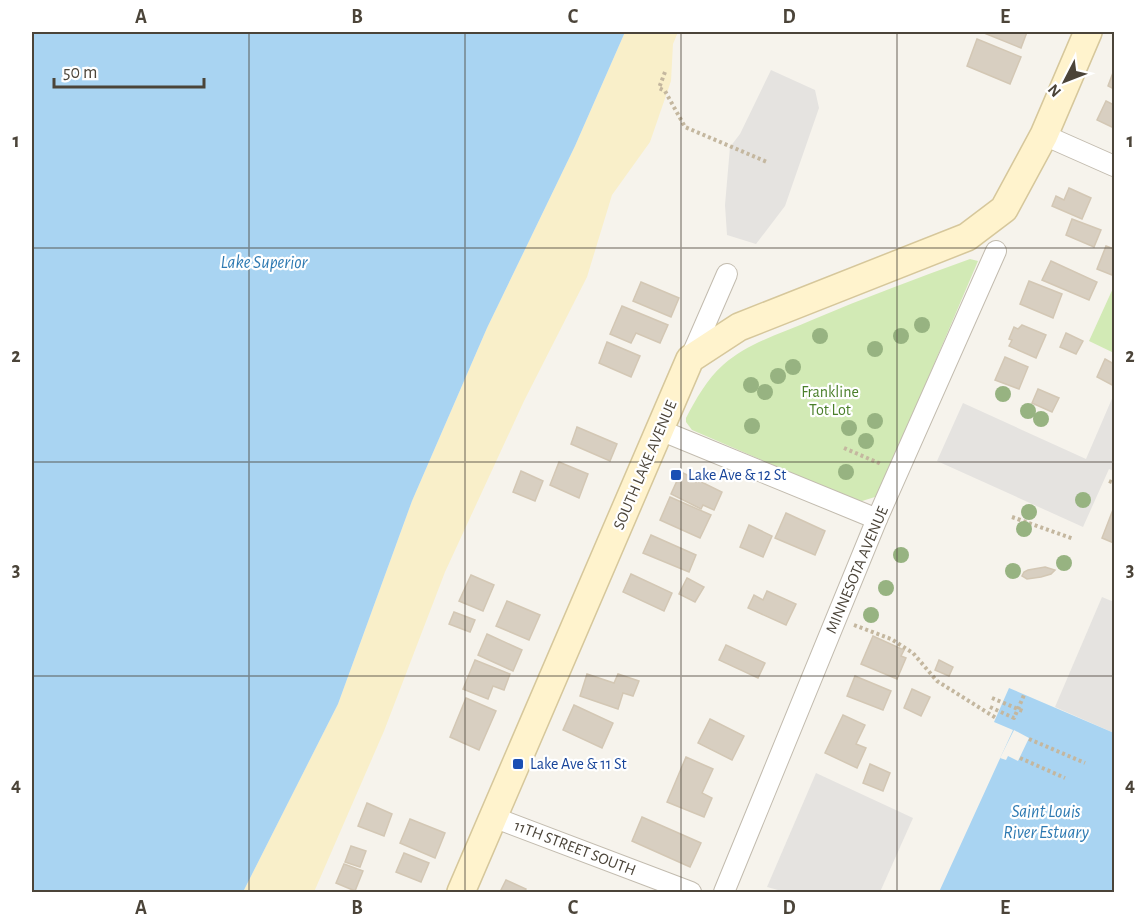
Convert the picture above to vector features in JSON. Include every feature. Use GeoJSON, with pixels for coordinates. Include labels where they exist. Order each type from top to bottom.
{"type":"FeatureCollection","features":[{"type":"Feature","properties":{"kind":"street"},"geometry":{"type":"LineString","coordinates":[[690,359],[739,327],[967,237],[1005,209],[1044,135],[1088,32]]}},
{"type":"Feature","properties":{"kind":"street"},"geometry":{"type":"LineString","coordinates":[[1044,135],[1114,166]]}},
{"type":"Feature","properties":{"kind":"street","name":"MINNESOTA AVENUE"},"geometry":{"type":"LineString","coordinates":[[724,892],[877,519],[996,250]]}},
{"type":"Feature","properties":{"kind":"street"},"geometry":{"type":"LineString","coordinates":[[690,359],[727,274]]}},
{"type":"Feature","properties":{"kind":"street","name":"SOUTH LAKE AVENUE"},"geometry":{"type":"LineString","coordinates":[[461,892],[690,359]]}},
{"type":"Feature","properties":{"kind":"street"},"geometry":{"type":"LineString","coordinates":[[660,430],[877,519]]}},
{"type":"Feature","properties":{"kind":"street","name":"11TH STREET SOUTH"},"geometry":{"type":"LineString","coordinates":[[493,817],[691,892]]}},
{"type":"Feature","properties":{"kind":"path"},"geometry":{"type":"LineString","coordinates":[[665,72],[659,88],[665,91],[685,127],[767,162]]}},
{"type":"Feature","properties":{"kind":"path"},"geometry":{"type":"LineString","coordinates":[[844,448],[898,471]]}},
{"type":"Feature","properties":{"kind":"path"},"geometry":{"type":"LineString","coordinates":[[1109,481],[1114,483]]}},
{"type":"Feature","properties":{"kind":"path"},"geometry":{"type":"LineString","coordinates":[[1012,517],[1074,539]]}},
{"type":"Feature","properties":{"kind":"path"},"geometry":{"type":"LineString","coordinates":[[837,618],[891,639],[913,653],[937,681],[996,718]]}},
{"type":"Feature","properties":{"kind":"path"},"geometry":{"type":"LineString","coordinates":[[990,707],[1014,718],[1024,694]]}},
{"type":"Feature","properties":{"kind":"path"},"geometry":{"type":"LineString","coordinates":[[992,698],[1025,712]]}},
{"type":"Feature","properties":{"kind":"path"},"geometry":{"type":"LineString","coordinates":[[1029,739],[1085,763]]}},
{"type":"Feature","properties":{"kind":"path"},"geometry":{"type":"LineString","coordinates":[[1020,758],[1065,778]]}},
{"type":"Feature","properties":{"kind":"green space","name":"Frankline Tot Lot"},"geometry":{"type":"Polygon","coordinates":[[[970,259],[978,261],[878,496],[859,502],[692,430],[686,422],[702,390],[712,377],[723,365],[743,351],[766,339],[851,304],[970,259]]]}},
{"type":"Feature","properties":{"kind":"green space"},"geometry":{"type":"Polygon","coordinates":[[[1114,286],[1114,353],[1089,341],[1114,286]]]}},
{"type":"Feature","properties":{"kind":"sand"},"geometry":{"type":"Polygon","coordinates":[[[625,32],[678,32],[673,44],[671,81],[650,142],[612,195],[587,277],[524,401],[445,572],[384,731],[314,892],[243,892],[338,704],[412,501],[487,328],[575,146],[625,32]]]}},
{"type":"Feature","properties":{"kind":"shaded area"},"geometry":{"type":"Polygon","coordinates":[[[771,70],[815,90],[819,108],[785,206],[756,244],[727,235],[725,205],[730,147],[740,134],[771,70]]]}},
{"type":"Feature","properties":{"kind":"shaded area"},"geometry":{"type":"Polygon","coordinates":[[[1114,394],[1114,471],[1109,469],[1083,527],[937,461],[963,403],[1086,459],[1114,394]]]}},
{"type":"Feature","properties":{"kind":"shaded area"},"geometry":{"type":"Polygon","coordinates":[[[1102,597],[1114,602],[1114,733],[1055,707],[1102,597]]]}},
{"type":"Feature","properties":{"kind":"shaded area"},"geometry":{"type":"Polygon","coordinates":[[[816,773],[913,818],[880,892],[821,892],[778,890],[767,887],[816,773]]]}},
{"type":"Feature","properties":{"kind":"water","name":"Lake Superior"},"geometry":{"type":"Polygon","coordinates":[[[32,32],[625,32],[575,146],[487,328],[412,501],[338,704],[243,892],[32,892],[32,32]]]}},
{"type":"Feature","properties":{"kind":"water","name":"Saint Louis River Estuary"},"geometry":{"type":"Polygon","coordinates":[[[1009,688],[1114,733],[1114,892],[939,892],[1013,730],[994,722],[1009,688]]]}},
{"type":"Feature","properties":{"kind":"pier"},"geometry":{"type":"Polygon","coordinates":[[[1014,730],[1029,738],[1018,761],[1008,756],[1006,760],[1000,758],[1014,730]]]}},
{"type":"Feature","properties":{"kind":"building"},"geometry":{"type":"Polygon","coordinates":[[[984,32],[1027,32],[1021,48],[984,32]]]}},
{"type":"Feature","properties":{"kind":"building"},"geometry":{"type":"Polygon","coordinates":[[[977,39],[1021,57],[1010,84],[967,66],[977,39]]]}},
{"type":"Feature","properties":{"kind":"building"},"geometry":{"type":"Polygon","coordinates":[[[1114,70],[1114,89],[1108,86],[1114,70]]]}},
{"type":"Feature","properties":{"kind":"building"},"geometry":{"type":"Polygon","coordinates":[[[1106,101],[1114,105],[1114,128],[1097,120],[1106,101]]]}},
{"type":"Feature","properties":{"kind":"building"},"geometry":{"type":"Polygon","coordinates":[[[1069,188],[1091,198],[1082,219],[1052,206],[1056,196],[1064,200],[1069,188]]]}},
{"type":"Feature","properties":{"kind":"building"},"geometry":{"type":"Polygon","coordinates":[[[1072,219],[1101,230],[1094,247],[1066,235],[1072,219]]]}},
{"type":"Feature","properties":{"kind":"building"},"geometry":{"type":"Polygon","coordinates":[[[1106,246],[1114,249],[1112,275],[1097,269],[1106,246]]]}},
{"type":"Feature","properties":{"kind":"building"},"geometry":{"type":"Polygon","coordinates":[[[1051,261],[1097,282],[1089,300],[1042,280],[1051,261]]]}},
{"type":"Feature","properties":{"kind":"building"},"geometry":{"type":"Polygon","coordinates":[[[1029,281],[1062,294],[1053,318],[1020,304],[1029,281]]]}},
{"type":"Feature","properties":{"kind":"building"},"geometry":{"type":"Polygon","coordinates":[[[641,282],[679,298],[671,317],[633,301],[641,282]]]}},
{"type":"Feature","properties":{"kind":"building"},"geometry":{"type":"Polygon","coordinates":[[[622,306],[668,325],[660,343],[636,333],[631,343],[610,334],[622,306]]]}},
{"type":"Feature","properties":{"kind":"building"},"geometry":{"type":"Polygon","coordinates":[[[1022,325],[1046,335],[1036,358],[1009,346],[1014,327],[1018,329],[1022,325]]]}},
{"type":"Feature","properties":{"kind":"building"},"geometry":{"type":"Polygon","coordinates":[[[1066,333],[1083,341],[1076,354],[1060,347],[1066,333]]]}},
{"type":"Feature","properties":{"kind":"building"},"geometry":{"type":"Polygon","coordinates":[[[607,342],[640,356],[631,377],[599,363],[607,342]]]}},
{"type":"Feature","properties":{"kind":"building"},"geometry":{"type":"Polygon","coordinates":[[[1005,357],[1028,367],[1019,389],[995,380],[1005,357]]]}},
{"type":"Feature","properties":{"kind":"building"},"geometry":{"type":"Polygon","coordinates":[[[1105,359],[1114,364],[1114,386],[1097,377],[1105,359]]]}},
{"type":"Feature","properties":{"kind":"building"},"geometry":{"type":"Polygon","coordinates":[[[1038,389],[1059,398],[1052,412],[1032,403],[1038,389]]]}},
{"type":"Feature","properties":{"kind":"building"},"geometry":{"type":"Polygon","coordinates":[[[577,427],[617,444],[610,461],[571,444],[577,427]]]}},
{"type":"Feature","properties":{"kind":"building"},"geometry":{"type":"Polygon","coordinates":[[[559,462],[588,474],[579,498],[550,485],[559,462]]]}},
{"type":"Feature","properties":{"kind":"building"},"geometry":{"type":"Polygon","coordinates":[[[521,471],[543,481],[535,501],[513,492],[521,471]]]}},
{"type":"Feature","properties":{"kind":"building"},"geometry":{"type":"Polygon","coordinates":[[[681,472],[722,492],[714,510],[703,505],[701,509],[671,494],[681,472]]]}},
{"type":"Feature","properties":{"kind":"building"},"geometry":{"type":"Polygon","coordinates":[[[670,497],[711,515],[700,538],[660,520],[670,497]]]}},
{"type":"Feature","properties":{"kind":"building"},"geometry":{"type":"Polygon","coordinates":[[[1114,507],[1114,543],[1102,538],[1114,507]]]}},
{"type":"Feature","properties":{"kind":"building"},"geometry":{"type":"Polygon","coordinates":[[[786,513],[825,531],[815,555],[775,538],[786,513]]]}},
{"type":"Feature","properties":{"kind":"building"},"geometry":{"type":"Polygon","coordinates":[[[749,525],[772,536],[763,557],[740,547],[749,525]]]}},
{"type":"Feature","properties":{"kind":"building"},"geometry":{"type":"Polygon","coordinates":[[[651,535],[696,555],[689,572],[643,553],[651,535]]]}},
{"type":"Feature","properties":{"kind":"building"},"geometry":{"type":"Polygon","coordinates":[[[1045,567],[1055,570],[1041,577],[1027,579],[1022,576],[1028,570],[1045,567]]]}},
{"type":"Feature","properties":{"kind":"building"},"geometry":{"type":"Polygon","coordinates":[[[631,574],[672,593],[664,611],[623,592],[631,574]]]}},
{"type":"Feature","properties":{"kind":"building"},"geometry":{"type":"Polygon","coordinates":[[[471,575],[494,585],[483,611],[459,601],[471,575]]]}},
{"type":"Feature","properties":{"kind":"building"},"geometry":{"type":"Polygon","coordinates":[[[687,578],[704,587],[695,602],[679,594],[687,578]]]}},
{"type":"Feature","properties":{"kind":"building"},"geometry":{"type":"Polygon","coordinates":[[[767,591],[796,604],[786,625],[748,608],[754,595],[763,600],[767,591]]]}},
{"type":"Feature","properties":{"kind":"building"},"geometry":{"type":"Polygon","coordinates":[[[507,601],[540,615],[529,640],[496,626],[507,601]]]}},
{"type":"Feature","properties":{"kind":"building"},"geometry":{"type":"Polygon","coordinates":[[[454,612],[475,620],[470,632],[449,624],[454,612]]]}},
{"type":"Feature","properties":{"kind":"building"},"geometry":{"type":"Polygon","coordinates":[[[487,634],[522,650],[513,671],[478,655],[487,634]]]}},
{"type":"Feature","properties":{"kind":"building"},"geometry":{"type":"Polygon","coordinates":[[[873,636],[904,650],[901,656],[906,658],[897,679],[861,664],[873,636]]]}},
{"type":"Feature","properties":{"kind":"building"},"geometry":{"type":"Polygon","coordinates":[[[726,645],[765,663],[758,678],[719,660],[726,645]]]}},
{"type":"Feature","properties":{"kind":"building"},"geometry":{"type":"Polygon","coordinates":[[[475,660],[510,674],[504,690],[493,686],[488,699],[463,689],[475,660]]]}},
{"type":"Feature","properties":{"kind":"building"},"geometry":{"type":"Polygon","coordinates":[[[939,660],[953,667],[949,676],[935,670],[939,660]]]}},
{"type":"Feature","properties":{"kind":"building"},"geometry":{"type":"Polygon","coordinates":[[[587,674],[614,683],[618,674],[639,681],[633,696],[623,693],[618,709],[580,696],[587,674]]]}},
{"type":"Feature","properties":{"kind":"building"},"geometry":{"type":"Polygon","coordinates":[[[855,676],[891,691],[883,710],[847,696],[855,676]]]}},
{"type":"Feature","properties":{"kind":"building"},"geometry":{"type":"Polygon","coordinates":[[[912,689],[930,697],[921,716],[904,708],[912,689]]]}},
{"type":"Feature","properties":{"kind":"building"},"geometry":{"type":"Polygon","coordinates":[[[466,698],[496,711],[479,750],[450,737],[466,698]]]}},
{"type":"Feature","properties":{"kind":"building"},"geometry":{"type":"Polygon","coordinates":[[[574,705],[613,723],[602,748],[563,730],[574,705]]]}},
{"type":"Feature","properties":{"kind":"building"},"geometry":{"type":"Polygon","coordinates":[[[843,715],[865,725],[856,744],[866,748],[857,768],[825,753],[843,715]]]}},
{"type":"Feature","properties":{"kind":"building"},"geometry":{"type":"Polygon","coordinates":[[[710,719],[744,736],[732,760],[698,743],[710,719]]]}},
{"type":"Feature","properties":{"kind":"building"},"geometry":{"type":"Polygon","coordinates":[[[686,757],[713,769],[702,793],[712,798],[704,817],[667,802],[686,757]]]}},
{"type":"Feature","properties":{"kind":"building"},"geometry":{"type":"Polygon","coordinates":[[[870,764],[890,773],[883,791],[863,783],[870,764]]]}},
{"type":"Feature","properties":{"kind":"building"},"geometry":{"type":"Polygon","coordinates":[[[367,803],[392,814],[384,836],[358,826],[367,803]]]}},
{"type":"Feature","properties":{"kind":"building"},"geometry":{"type":"Polygon","coordinates":[[[642,817],[701,843],[690,867],[632,841],[642,817]]]}},
{"type":"Feature","properties":{"kind":"building"},"geometry":{"type":"Polygon","coordinates":[[[410,819],[445,833],[435,858],[400,843],[410,819]]]}},
{"type":"Feature","properties":{"kind":"building"},"geometry":{"type":"Polygon","coordinates":[[[351,846],[366,851],[360,867],[345,862],[351,846]]]}},
{"type":"Feature","properties":{"kind":"building"},"geometry":{"type":"Polygon","coordinates":[[[404,853],[429,863],[421,882],[396,872],[404,853]]]}},
{"type":"Feature","properties":{"kind":"building"},"geometry":{"type":"Polygon","coordinates":[[[344,864],[363,871],[355,891],[336,883],[344,864]]]}},
{"type":"Feature","properties":{"kind":"building"},"geometry":{"type":"Polygon","coordinates":[[[506,880],[526,889],[524,892],[500,892],[506,880]]]}},
{"type":"Feature","properties":{"kind":"place","name":"Lake Ave & 12 St"},"geometry":{"type":"Point","coordinates":[676,475]}},
{"type":"Feature","properties":{"kind":"place","name":"Lake Ave & 11 St"},"geometry":{"type":"Point","coordinates":[518,764]}}]}
